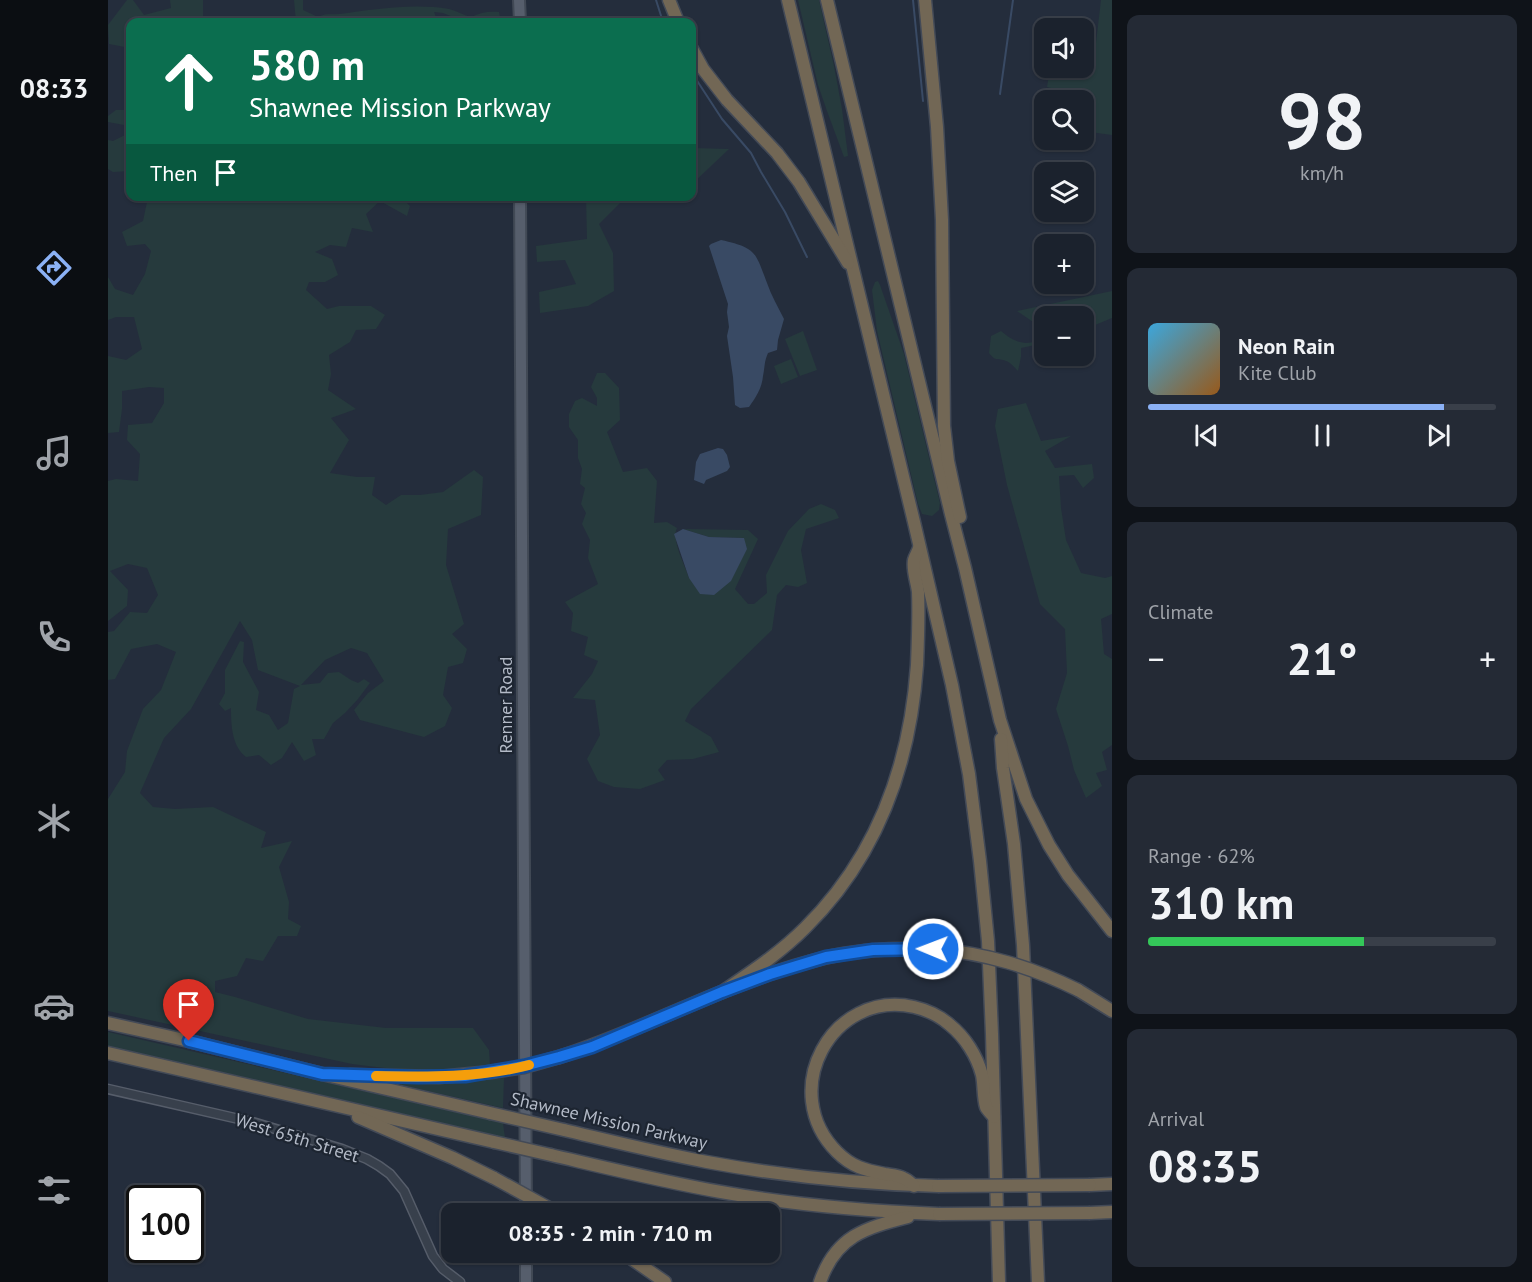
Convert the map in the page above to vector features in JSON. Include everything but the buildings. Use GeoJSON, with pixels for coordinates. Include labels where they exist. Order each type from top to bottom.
{"type":"FeatureCollection","features":[{"type":"Feature","properties":{"kind":"highway"},"geometry":{"type":"LineString","coordinates":[[669,0],[676,18]]}},
{"type":"Feature","properties":{"kind":"highway"},"geometry":{"type":"LineString","coordinates":[[788,0],[920,548],[952,685],[969,774],[988,941],[999,1282]]}},
{"type":"Feature","properties":{"kind":"highway"},"geometry":{"type":"LineString","coordinates":[[827,0],[1000,720],[1026,799],[1049,845],[1068,875],[1112,931]]}},
{"type":"Feature","properties":{"kind":"highway"},"geometry":{"type":"LineString","coordinates":[[925,0],[937,118],[942,220],[944,426],[948,461],[966,547],[965,568]]}},
{"type":"Feature","properties":{"kind":"highway"},"geometry":{"type":"LineString","coordinates":[[696,56],[727,100],[777,153],[799,182],[854,273]]}},
{"type":"Feature","properties":{"kind":"highway"},"geometry":{"type":"LineString","coordinates":[[722,992],[764,963],[813,920],[849,876],[875,832],[895,784],[908,736],[916,682],[918,626],[918,590],[914,561],[920,548]]}},
{"type":"Feature","properties":{"kind":"highway"},"geometry":{"type":"LineString","coordinates":[[1000,720],[1023,945],[1041,1279]]}},
{"type":"Feature","properties":{"kind":"highway"},"geometry":{"type":"LineString","coordinates":[[322,1074],[439,1077],[524,1066],[559,1057],[622,1034],[770,974],[826,957],[873,950],[933,949],[972,953],[1012,963],[1078,990],[1112,1011]]}},
{"type":"Feature","properties":{"kind":"highway"},"geometry":{"type":"LineString","coordinates":[[915,1186],[903,1177],[864,1170],[853,1164],[838,1153],[820,1129],[812,1108],[812,1077],[823,1047],[839,1027],[860,1013],[882,1006],[908,1006],[943,1019],[962,1036],[976,1059],[982,1074],[986,1107],[994,1117]]}},
{"type":"Feature","properties":{"kind":"highway","name":"Shawnee Mission Parkway"},"geometry":{"type":"LineString","coordinates":[[108,1023],[564,1130],[742,1168],[820,1179],[915,1186],[1112,1185]]}},
{"type":"Feature","properties":{"kind":"highway"},"geometry":{"type":"LineString","coordinates":[[108,1053],[678,1184],[762,1199],[837,1208],[939,1214],[1112,1212]]}},
{"type":"Feature","properties":{"kind":"highway"},"geometry":{"type":"LineString","coordinates":[[330,1105],[453,1158],[540,1203]]}},
{"type":"Feature","properties":{"kind":"highway"},"geometry":{"type":"LineString","coordinates":[[820,1282],[836,1253],[851,1238],[871,1227],[921,1213]]}},
{"type":"Feature","properties":{"kind":"highway"},"geometry":{"type":"LineString","coordinates":[[1094,1213],[1102,1218],[1112,1218]]}},
{"type":"Feature","properties":{"kind":"highway"},"geometry":{"type":"LineString","coordinates":[[638,1263],[665,1282]]}},
{"type":"Feature","properties":{"kind":"main road"},"geometry":{"type":"LineString","coordinates":[[519,0],[520,18]]}},
{"type":"Feature","properties":{"kind":"main road","name":"Renner Road"},"geometry":{"type":"LineString","coordinates":[[520,201],[526,1203]]}},
{"type":"Feature","properties":{"kind":"main road"},"geometry":{"type":"LineString","coordinates":[[526,1263],[526,1282]]}},
{"type":"Feature","properties":{"kind":"street","name":"West 65th Street"},"geometry":{"type":"LineString","coordinates":[[108,1089],[252,1122],[342,1149],[373,1162],[390,1174],[404,1191],[429,1250],[443,1269],[460,1282]]}},
{"type":"Feature","properties":{"kind":"green space"},"geometry":{"type":"Polygon","coordinates":[[[127,0],[133,0],[144,15],[171,8],[170,0],[203,0],[203,18],[126,18],[126,47],[109,44],[108,25],[127,0]]]}},
{"type":"Feature","properties":{"kind":"green space"},"geometry":{"type":"Polygon","coordinates":[[[294,0],[303,0],[303,10],[318,17],[381,9],[436,7],[471,17],[485,12],[499,12],[500,18],[454,18],[434,12],[436,18],[296,18],[294,0]]]}},
{"type":"Feature","properties":{"kind":"green space"},"geometry":{"type":"Polygon","coordinates":[[[798,0],[819,0],[842,109],[848,156],[844,157],[818,85],[798,0]]]}},
{"type":"Feature","properties":{"kind":"green space"},"geometry":{"type":"Polygon","coordinates":[[[1101,0],[1112,0],[1112,135],[1094,133],[1094,90],[1054,90],[1047,87],[1048,78],[1094,78],[1101,0]]]}},
{"type":"Feature","properties":{"kind":"green space"},"geometry":{"type":"Polygon","coordinates":[[[116,110],[126,110],[126,131],[124,125],[108,122],[108,116],[116,110]]]}},
{"type":"Feature","properties":{"kind":"green space"},"geometry":{"type":"Polygon","coordinates":[[[126,134],[126,171],[113,172],[108,169],[108,140],[113,141],[126,134]]]}},
{"type":"Feature","properties":{"kind":"green space"},"geometry":{"type":"Polygon","coordinates":[[[696,148],[729,149],[696,180],[696,148]]]}},
{"type":"Feature","properties":{"kind":"green space"},"geometry":{"type":"Polygon","coordinates":[[[147,201],[380,201],[366,214],[373,232],[352,228],[346,247],[330,245],[315,252],[332,259],[338,275],[325,282],[309,282],[306,290],[327,309],[339,306],[371,306],[385,315],[376,329],[356,330],[350,342],[329,355],[331,374],[328,390],[356,409],[331,418],[349,440],[330,473],[375,477],[372,495],[386,505],[401,495],[443,492],[474,470],[483,477],[481,515],[448,529],[446,565],[464,624],[452,634],[467,649],[463,663],[448,667],[443,695],[452,708],[445,726],[424,737],[360,720],[354,710],[368,693],[384,681],[367,653],[351,648],[325,660],[301,685],[320,683],[328,673],[339,672],[358,683],[364,679],[370,683],[358,699],[333,723],[324,739],[312,739],[316,755],[304,761],[292,742],[282,758],[271,765],[259,755],[246,757],[235,741],[231,708],[225,711],[219,704],[225,693],[225,670],[240,641],[244,642],[243,662],[259,692],[256,710],[269,715],[278,730],[288,723],[294,689],[300,686],[258,670],[252,640],[240,621],[191,709],[164,738],[140,793],[153,807],[175,809],[213,807],[266,832],[261,848],[292,841],[279,867],[289,902],[288,919],[301,926],[297,936],[278,936],[263,961],[246,958],[237,976],[215,981],[215,992],[308,1019],[386,1028],[473,1028],[489,1050],[490,1065],[440,1070],[352,1064],[108,1011],[108,799],[125,772],[127,751],[143,709],[161,690],[176,652],[157,644],[131,649],[115,679],[108,680],[108,632],[114,631],[130,612],[147,613],[158,595],[147,568],[128,564],[110,571],[128,590],[127,606],[108,621],[108,481],[116,479],[138,481],[140,454],[127,440],[128,425],[152,423],[164,403],[164,388],[149,387],[122,391],[119,432],[108,433],[108,356],[126,360],[142,349],[134,317],[116,317],[108,320],[108,277],[115,289],[133,295],[145,274],[151,251],[145,244],[127,246],[122,232],[143,221],[147,201]]]}},
{"type":"Feature","properties":{"kind":"green space"},"geometry":{"type":"Polygon","coordinates":[[[380,201],[405,201],[410,206],[407,216],[380,201]]]}},
{"type":"Feature","properties":{"kind":"green space"},"geometry":{"type":"Polygon","coordinates":[[[586,201],[622,201],[599,224],[613,253],[614,291],[588,306],[540,313],[539,292],[576,284],[565,260],[537,262],[536,246],[587,239],[586,201]]]}},
{"type":"Feature","properties":{"kind":"green space"},"geometry":{"type":"Polygon","coordinates":[[[878,281],[904,354],[940,503],[939,510],[932,516],[922,514],[918,504],[877,331],[872,290],[875,282],[878,281]]]}},
{"type":"Feature","properties":{"kind":"green space"},"geometry":{"type":"Polygon","coordinates":[[[1112,291],[1112,318],[1094,325],[1094,306],[1041,306],[1112,291]]]}},
{"type":"Feature","properties":{"kind":"green space"},"geometry":{"type":"Polygon","coordinates":[[[1034,307],[1034,323],[1017,311],[1034,307]]]}},
{"type":"Feature","properties":{"kind":"green space"},"geometry":{"type":"Polygon","coordinates":[[[803,331],[817,370],[800,376],[785,339],[803,331]]]}},
{"type":"Feature","properties":{"kind":"green space"},"geometry":{"type":"Polygon","coordinates":[[[1001,331],[1021,342],[1034,342],[1034,345],[1021,348],[1018,371],[1009,363],[996,359],[989,353],[991,336],[1001,331]]]}},
{"type":"Feature","properties":{"kind":"green space"},"geometry":{"type":"Polygon","coordinates":[[[791,359],[798,377],[781,384],[774,366],[791,359]]]}},
{"type":"Feature","properties":{"kind":"green space"},"geometry":{"type":"Polygon","coordinates":[[[597,373],[605,373],[619,388],[620,420],[607,432],[623,472],[647,468],[657,481],[654,523],[667,522],[677,528],[677,546],[689,578],[744,538],[709,537],[683,529],[748,530],[758,539],[735,589],[748,604],[754,604],[767,593],[766,575],[788,531],[809,509],[821,504],[835,510],[839,518],[806,529],[801,550],[807,583],[798,587],[786,585],[777,595],[772,630],[691,709],[685,721],[711,737],[719,752],[693,759],[667,760],[658,770],[665,780],[640,789],[614,787],[598,781],[587,759],[600,735],[595,700],[573,698],[592,674],[598,661],[584,655],[588,637],[571,631],[573,613],[565,602],[598,584],[588,558],[590,540],[582,524],[586,513],[581,504],[585,488],[580,484],[582,469],[578,458],[578,440],[569,427],[569,414],[575,401],[582,398],[597,406],[597,398],[591,387],[597,373]]]}},
{"type":"Feature","properties":{"kind":"green space"},"geometry":{"type":"Polygon","coordinates":[[[1026,403],[1041,441],[1071,436],[1045,451],[1055,468],[1092,464],[1094,478],[1083,488],[1074,475],[1059,476],[1066,540],[1081,573],[1105,578],[1112,576],[1112,614],[1101,619],[1104,654],[1112,659],[1112,745],[1102,752],[1107,770],[1096,773],[1102,786],[1086,798],[1074,770],[1056,709],[1067,673],[1065,629],[1040,604],[1007,485],[995,426],[998,409],[1026,403]]]}},
{"type":"Feature","properties":{"kind":"green space"},"geometry":{"type":"Polygon","coordinates":[[[108,1032],[503,1123],[505,1138],[108,1046],[108,1032]]]}},
{"type":"Feature","properties":{"kind":"green space"},"geometry":{"type":"Polygon","coordinates":[[[504,1078],[503,1108],[401,1085],[401,1083],[454,1083],[504,1078]]]}},
{"type":"Feature","properties":{"kind":"water"},"geometry":{"type":"Polygon","coordinates":[[[721,240],[748,249],[757,258],[770,292],[784,319],[777,350],[768,353],[761,384],[749,407],[740,408],[735,405],[727,336],[728,304],[709,246],[721,240]]]}},
{"type":"Feature","properties":{"kind":"water"},"geometry":{"type":"Polygon","coordinates":[[[718,448],[723,449],[727,455],[730,467],[727,471],[706,480],[704,484],[694,480],[696,462],[700,454],[718,448]]]}},
{"type":"Feature","properties":{"kind":"water"},"geometry":{"type":"Polygon","coordinates":[[[683,529],[709,537],[744,538],[747,549],[731,581],[714,595],[700,594],[689,578],[674,534],[683,529]]]}},
{"type":"Feature","properties":{"kind":"waterway"},"geometry":{"type":"LineString","coordinates":[[656,0],[662,18]]}},
{"type":"Feature","properties":{"kind":"waterway"},"geometry":{"type":"LineString","coordinates":[[913,0],[923,101]]}},
{"type":"Feature","properties":{"kind":"waterway"},"geometry":{"type":"LineString","coordinates":[[1000,94],[1013,0]]}},
{"type":"Feature","properties":{"kind":"waterway"},"geometry":{"type":"LineString","coordinates":[[696,79],[722,119],[751,153],[785,212],[807,257]]}},
{"type":"Feature","properties":{"kind":"slow traffic"},"geometry":{"type":"LineString","coordinates":[[376,1076],[465,1076],[529,1065]]}},
{"type":"Feature","properties":{"kind":"route"},"geometry":{"type":"LineString","coordinates":[[189,1041],[322,1074],[465,1076],[524,1066],[592,1047],[722,992],[826,957],[873,950],[933,949]]}}]}
